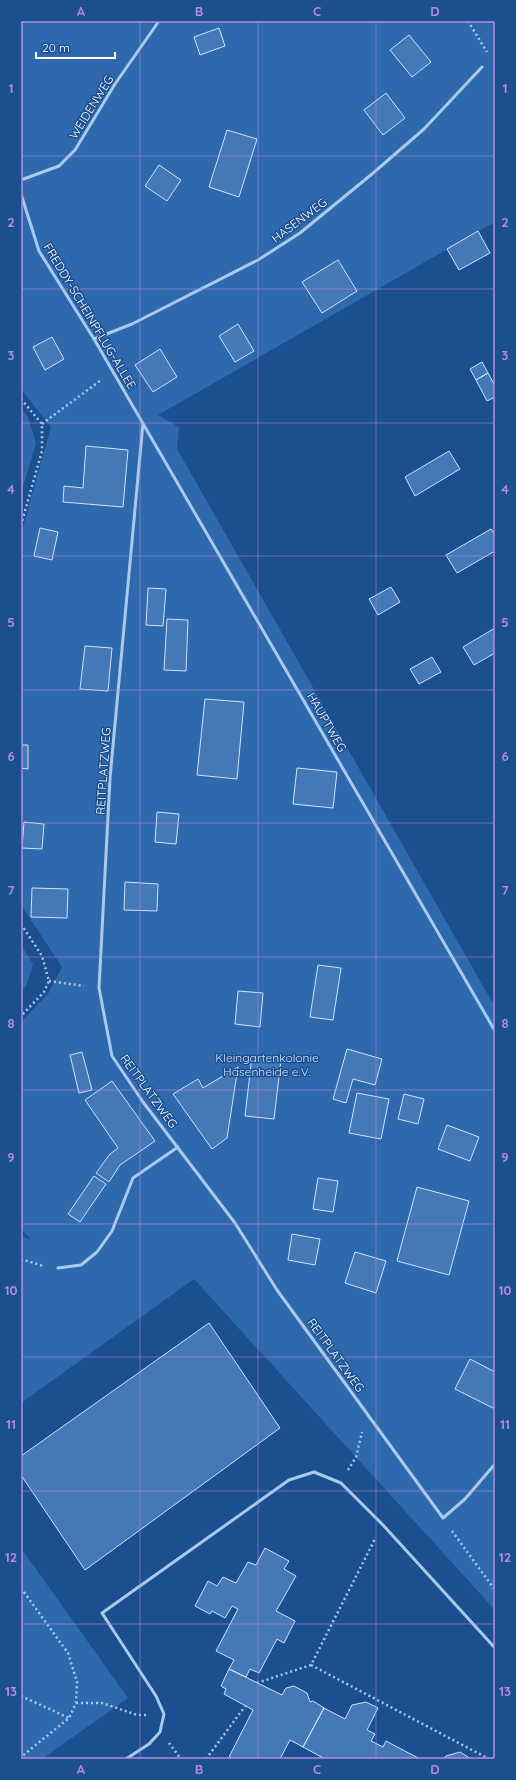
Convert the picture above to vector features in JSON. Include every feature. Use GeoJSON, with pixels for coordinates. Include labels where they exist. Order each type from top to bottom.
{"type":"FeatureCollection","features":[{"type":"Feature","properties":{"kind":"lane","name":"WEIDENWEG"},"geometry":{"type":"LineString","coordinates":[[21,180],[59,166],[75,150],[115,84],[159,21]]}},
{"type":"Feature","properties":{"kind":"lane","name":"HASENWEG"},"geometry":{"type":"LineString","coordinates":[[94,339],[132,324],[258,260],[300,233],[424,129],[482,67]]}},
{"type":"Feature","properties":{"kind":"lane","name":"FREDDY-SCHEINPFLUG-ALLEE"},"geometry":{"type":"LineString","coordinates":[[21,194],[39,251],[94,339],[143,422]]}},
{"type":"Feature","properties":{"kind":"lane","name":"REITPLATZWEG"},"geometry":{"type":"LineString","coordinates":[[143,422],[110,778],[99,988],[112,1056],[143,1102],[235,1223],[277,1290],[443,1518]]}},
{"type":"Feature","properties":{"kind":"lane","name":"HAUPTWEG"},"geometry":{"type":"LineString","coordinates":[[143,422],[495,1031]]}},
{"type":"Feature","properties":{"kind":"lane"},"geometry":{"type":"LineString","coordinates":[[58,1268],[81,1265],[97,1252],[112,1231],[133,1178],[178,1147]]}},
{"type":"Feature","properties":{"kind":"lane"},"geometry":{"type":"LineString","coordinates":[[443,1518],[465,1499],[495,1464]]}},
{"type":"Feature","properties":{"kind":"lane"},"geometry":{"type":"LineString","coordinates":[[126,1759],[149,1744],[160,1732],[164,1714],[156,1696],[102,1613],[289,1480],[314,1472],[341,1483],[383,1524],[495,1648]]}},
{"type":"Feature","properties":{"kind":"path"},"geometry":{"type":"LineString","coordinates":[[468,21],[488,54],[482,67]]}},
{"type":"Feature","properties":{"kind":"path"},"geometry":{"type":"LineString","coordinates":[[42,424],[112,371]]}},
{"type":"Feature","properties":{"kind":"path"},"geometry":{"type":"LineString","coordinates":[[21,399],[42,424],[42,451],[21,524]]}},
{"type":"Feature","properties":{"kind":"path"},"geometry":{"type":"LineString","coordinates":[[21,924],[42,956],[49,981],[44,992],[21,1016]]}},
{"type":"Feature","properties":{"kind":"path"},"geometry":{"type":"LineString","coordinates":[[49,981],[99,988]]}},
{"type":"Feature","properties":{"kind":"path"},"geometry":{"type":"LineString","coordinates":[[21,1259],[42,1266],[58,1268]]}},
{"type":"Feature","properties":{"kind":"path"},"geometry":{"type":"LineString","coordinates":[[341,1483],[356,1457],[367,1413]]}},
{"type":"Feature","properties":{"kind":"path"},"geometry":{"type":"LineString","coordinates":[[443,1518],[495,1590]]}},
{"type":"Feature","properties":{"kind":"path"},"geometry":{"type":"LineString","coordinates":[[257,1683],[311,1665],[383,1524]]}},
{"type":"Feature","properties":{"kind":"path"},"geometry":{"type":"LineString","coordinates":[[21,1588],[68,1653],[78,1682],[76,1703],[69,1718],[21,1757]]}},
{"type":"Feature","properties":{"kind":"path"},"geometry":{"type":"LineString","coordinates":[[311,1665],[489,1759]]}},
{"type":"Feature","properties":{"kind":"path"},"geometry":{"type":"LineString","coordinates":[[21,1696],[69,1718]]}},
{"type":"Feature","properties":{"kind":"path"},"geometry":{"type":"LineString","coordinates":[[76,1703],[102,1703],[137,1715],[164,1714]]}},
{"type":"Feature","properties":{"kind":"path"},"geometry":{"type":"LineString","coordinates":[[206,1759],[246,1706]]}},
{"type":"Feature","properties":{"kind":"green space","name":"Kleingartenkolonie Hasenheide e.V."},"geometry":{"type":"Polygon","coordinates":[[[21,21],[495,21],[495,222],[158,415],[179,427],[177,449],[495,1007],[495,1610],[194,1279],[21,1403],[21,1236],[31,1240],[21,1229],[21,1022],[48,994],[62,967],[21,905],[21,534],[51,427],[21,389],[21,21]]]}},
{"type":"Feature","properties":{"kind":"green space"},"geometry":{"type":"Polygon","coordinates":[[[21,408],[28,417],[36,443],[21,494],[21,408]]]}},
{"type":"Feature","properties":{"kind":"green space"},"geometry":{"type":"Polygon","coordinates":[[[21,945],[33,964],[26,986],[21,992],[21,945]]]}},
{"type":"Feature","properties":{"kind":"green space"},"geometry":{"type":"Polygon","coordinates":[[[21,1548],[128,1698],[42,1759],[21,1759],[21,1548]]]}},
{"type":"Feature","properties":{"kind":"building"},"geometry":{"type":"Polygon","coordinates":[[[219,28],[225,46],[200,55],[194,37],[219,28]]]}},
{"type":"Feature","properties":{"kind":"building"},"geometry":{"type":"Polygon","coordinates":[[[409,35],[431,62],[412,77],[390,50],[409,35]]]}},
{"type":"Feature","properties":{"kind":"building"},"geometry":{"type":"Polygon","coordinates":[[[386,93],[405,118],[383,135],[364,110],[386,93]]]}},
{"type":"Feature","properties":{"kind":"building"},"geometry":{"type":"Polygon","coordinates":[[[227,130],[257,139],[239,197],[209,187],[227,130]]]}},
{"type":"Feature","properties":{"kind":"building"},"geometry":{"type":"Polygon","coordinates":[[[159,165],[181,180],[167,201],[145,186],[159,165]]]}},
{"type":"Feature","properties":{"kind":"building"},"geometry":{"type":"Polygon","coordinates":[[[478,231],[490,253],[459,270],[447,249],[478,231]]]}},
{"type":"Feature","properties":{"kind":"building"},"geometry":{"type":"Polygon","coordinates":[[[338,260],[357,291],[322,313],[302,282],[338,260]]]}},
{"type":"Feature","properties":{"kind":"building"},"geometry":{"type":"Polygon","coordinates":[[[238,324],[254,351],[235,362],[219,336],[238,324]]]}},
{"type":"Feature","properties":{"kind":"building"},"geometry":{"type":"Polygon","coordinates":[[[52,337],[64,359],[45,370],[33,347],[52,337]]]}},
{"type":"Feature","properties":{"kind":"building"},"geometry":{"type":"Polygon","coordinates":[[[160,349],[177,377],[153,392],[135,365],[160,349]]]}},
{"type":"Feature","properties":{"kind":"building"},"geometry":{"type":"Polygon","coordinates":[[[482,362],[488,373],[476,380],[470,369],[482,362]]]}},
{"type":"Feature","properties":{"kind":"building"},"geometry":{"type":"Polygon","coordinates":[[[488,373],[495,386],[495,397],[487,401],[476,380],[488,373]]]}},
{"type":"Feature","properties":{"kind":"building"},"geometry":{"type":"Polygon","coordinates":[[[86,446],[128,450],[123,507],[63,502],[64,486],[83,488],[86,446]]]}},
{"type":"Feature","properties":{"kind":"building"},"geometry":{"type":"Polygon","coordinates":[[[449,451],[460,469],[415,496],[405,477],[449,451]]]}},
{"type":"Feature","properties":{"kind":"building"},"geometry":{"type":"Polygon","coordinates":[[[40,528],[58,532],[52,560],[34,556],[40,528]]]}},
{"type":"Feature","properties":{"kind":"building"},"geometry":{"type":"Polygon","coordinates":[[[491,529],[495,535],[495,551],[457,573],[446,555],[491,529]]]}},
{"type":"Feature","properties":{"kind":"building"},"geometry":{"type":"Polygon","coordinates":[[[391,587],[400,602],[378,615],[369,599],[391,587]]]}},
{"type":"Feature","properties":{"kind":"building"},"geometry":{"type":"Polygon","coordinates":[[[148,588],[166,589],[163,626],[146,625],[148,588]]]}},
{"type":"Feature","properties":{"kind":"building"},"geometry":{"type":"Polygon","coordinates":[[[167,619],[188,620],[186,671],[164,670],[167,619]]]}},
{"type":"Feature","properties":{"kind":"building"},"geometry":{"type":"Polygon","coordinates":[[[495,628],[495,653],[474,665],[463,647],[495,628]]]}},
{"type":"Feature","properties":{"kind":"building"},"geometry":{"type":"Polygon","coordinates":[[[85,646],[112,648],[108,691],[80,689],[85,646]]]}},
{"type":"Feature","properties":{"kind":"building"},"geometry":{"type":"Polygon","coordinates":[[[432,657],[441,672],[419,684],[410,669],[432,657]]]}},
{"type":"Feature","properties":{"kind":"building"},"geometry":{"type":"Polygon","coordinates":[[[205,699],[244,702],[237,779],[197,775],[205,699]]]}},
{"type":"Feature","properties":{"kind":"building"},"geometry":{"type":"Polygon","coordinates":[[[21,745],[28,745],[28,769],[21,768],[21,745]]]}},
{"type":"Feature","properties":{"kind":"building"},"geometry":{"type":"Polygon","coordinates":[[[297,768],[337,772],[333,808],[293,804],[297,768]]]}},
{"type":"Feature","properties":{"kind":"building"},"geometry":{"type":"Polygon","coordinates":[[[157,812],[179,814],[176,844],[155,842],[157,812]]]}},
{"type":"Feature","properties":{"kind":"building"},"geometry":{"type":"Polygon","coordinates":[[[24,822],[44,824],[42,849],[22,848],[24,822]]]}},
{"type":"Feature","properties":{"kind":"building"},"geometry":{"type":"Polygon","coordinates":[[[125,882],[158,884],[157,911],[124,910],[125,882]]]}},
{"type":"Feature","properties":{"kind":"building"},"geometry":{"type":"Polygon","coordinates":[[[32,888],[68,889],[67,918],[31,917],[32,888]]]}},
{"type":"Feature","properties":{"kind":"building"},"geometry":{"type":"Polygon","coordinates":[[[318,965],[341,968],[333,1020],[310,1017],[318,965]]]}},
{"type":"Feature","properties":{"kind":"building"},"geometry":{"type":"Polygon","coordinates":[[[238,991],[263,993],[260,1027],[235,1024],[238,991]]]}},
{"type":"Feature","properties":{"kind":"building"},"geometry":{"type":"Polygon","coordinates":[[[347,1049],[382,1059],[375,1085],[353,1079],[346,1103],[333,1099],[347,1049]]]}},
{"type":"Feature","properties":{"kind":"building"},"geometry":{"type":"Polygon","coordinates":[[[82,1052],[92,1090],[79,1093],[70,1055],[82,1052]]]}},
{"type":"Feature","properties":{"kind":"building"},"geometry":{"type":"Polygon","coordinates":[[[252,1056],[281,1060],[274,1119],[245,1116],[252,1056]]]}},
{"type":"Feature","properties":{"kind":"building"},"geometry":{"type":"Polygon","coordinates":[[[238,1067],[227,1138],[212,1149],[173,1094],[198,1079],[203,1088],[238,1067]]]}},
{"type":"Feature","properties":{"kind":"building"},"geometry":{"type":"Polygon","coordinates":[[[112,1081],[155,1141],[120,1165],[109,1182],[96,1173],[110,1154],[118,1148],[85,1100],[112,1081]]]}},
{"type":"Feature","properties":{"kind":"building"},"geometry":{"type":"Polygon","coordinates":[[[357,1093],[389,1099],[381,1139],[349,1133],[357,1093]]]}},
{"type":"Feature","properties":{"kind":"building"},"geometry":{"type":"Polygon","coordinates":[[[404,1094],[424,1099],[418,1124],[398,1119],[404,1094]]]}},
{"type":"Feature","properties":{"kind":"building"},"geometry":{"type":"Polygon","coordinates":[[[447,1125],[479,1137],[470,1161],[438,1149],[447,1125]]]}},
{"type":"Feature","properties":{"kind":"building"},"geometry":{"type":"Polygon","coordinates":[[[94,1176],[106,1184],[80,1222],[68,1214],[94,1176]]]}},
{"type":"Feature","properties":{"kind":"building"},"geometry":{"type":"Polygon","coordinates":[[[318,1178],[338,1181],[333,1212],[313,1209],[318,1178]]]}},
{"type":"Feature","properties":{"kind":"building"},"geometry":{"type":"Polygon","coordinates":[[[417,1187],[469,1201],[449,1275],[397,1261],[417,1187]]]}},
{"type":"Feature","properties":{"kind":"building"},"geometry":{"type":"Polygon","coordinates":[[[292,1234],[320,1239],[315,1265],[288,1260],[292,1234]]]}},
{"type":"Feature","properties":{"kind":"building"},"geometry":{"type":"Polygon","coordinates":[[[355,1252],[386,1261],[376,1293],[345,1283],[355,1252]]]}},
{"type":"Feature","properties":{"kind":"building"},"geometry":{"type":"Polygon","coordinates":[[[209,1323],[280,1428],[85,1570],[21,1475],[21,1456],[209,1323]]]}},
{"type":"Feature","properties":{"kind":"building"},"geometry":{"type":"Polygon","coordinates":[[[470,1359],[495,1372],[495,1409],[455,1389],[470,1359]]]}},
{"type":"Feature","properties":{"kind":"building"},"geometry":{"type":"Polygon","coordinates":[[[265,1548],[289,1561],[284,1569],[296,1576],[276,1611],[295,1621],[284,1643],[277,1639],[259,1673],[250,1669],[246,1677],[229,1669],[234,1660],[216,1651],[238,1609],[232,1606],[225,1618],[212,1611],[210,1614],[195,1606],[208,1581],[217,1586],[223,1577],[236,1583],[248,1562],[256,1565],[265,1548]]]}},
{"type":"Feature","properties":{"kind":"building"},"geometry":{"type":"Polygon","coordinates":[[[229,1669],[282,1695],[286,1688],[294,1686],[307,1693],[310,1702],[313,1701],[324,1708],[303,1747],[290,1740],[280,1759],[233,1759],[229,1757],[253,1710],[224,1694],[226,1689],[221,1686],[229,1669]]]}},
{"type":"Feature","properties":{"kind":"building"},"geometry":{"type":"Polygon","coordinates":[[[366,1702],[378,1708],[367,1730],[375,1734],[371,1741],[383,1747],[386,1741],[418,1758],[417,1759],[325,1759],[303,1747],[324,1708],[345,1719],[352,1705],[366,1702]]]}},
{"type":"Feature","properties":{"kind":"building"},"geometry":{"type":"Polygon","coordinates":[[[460,1752],[471,1759],[444,1759],[446,1756],[460,1752]]]}}]}
